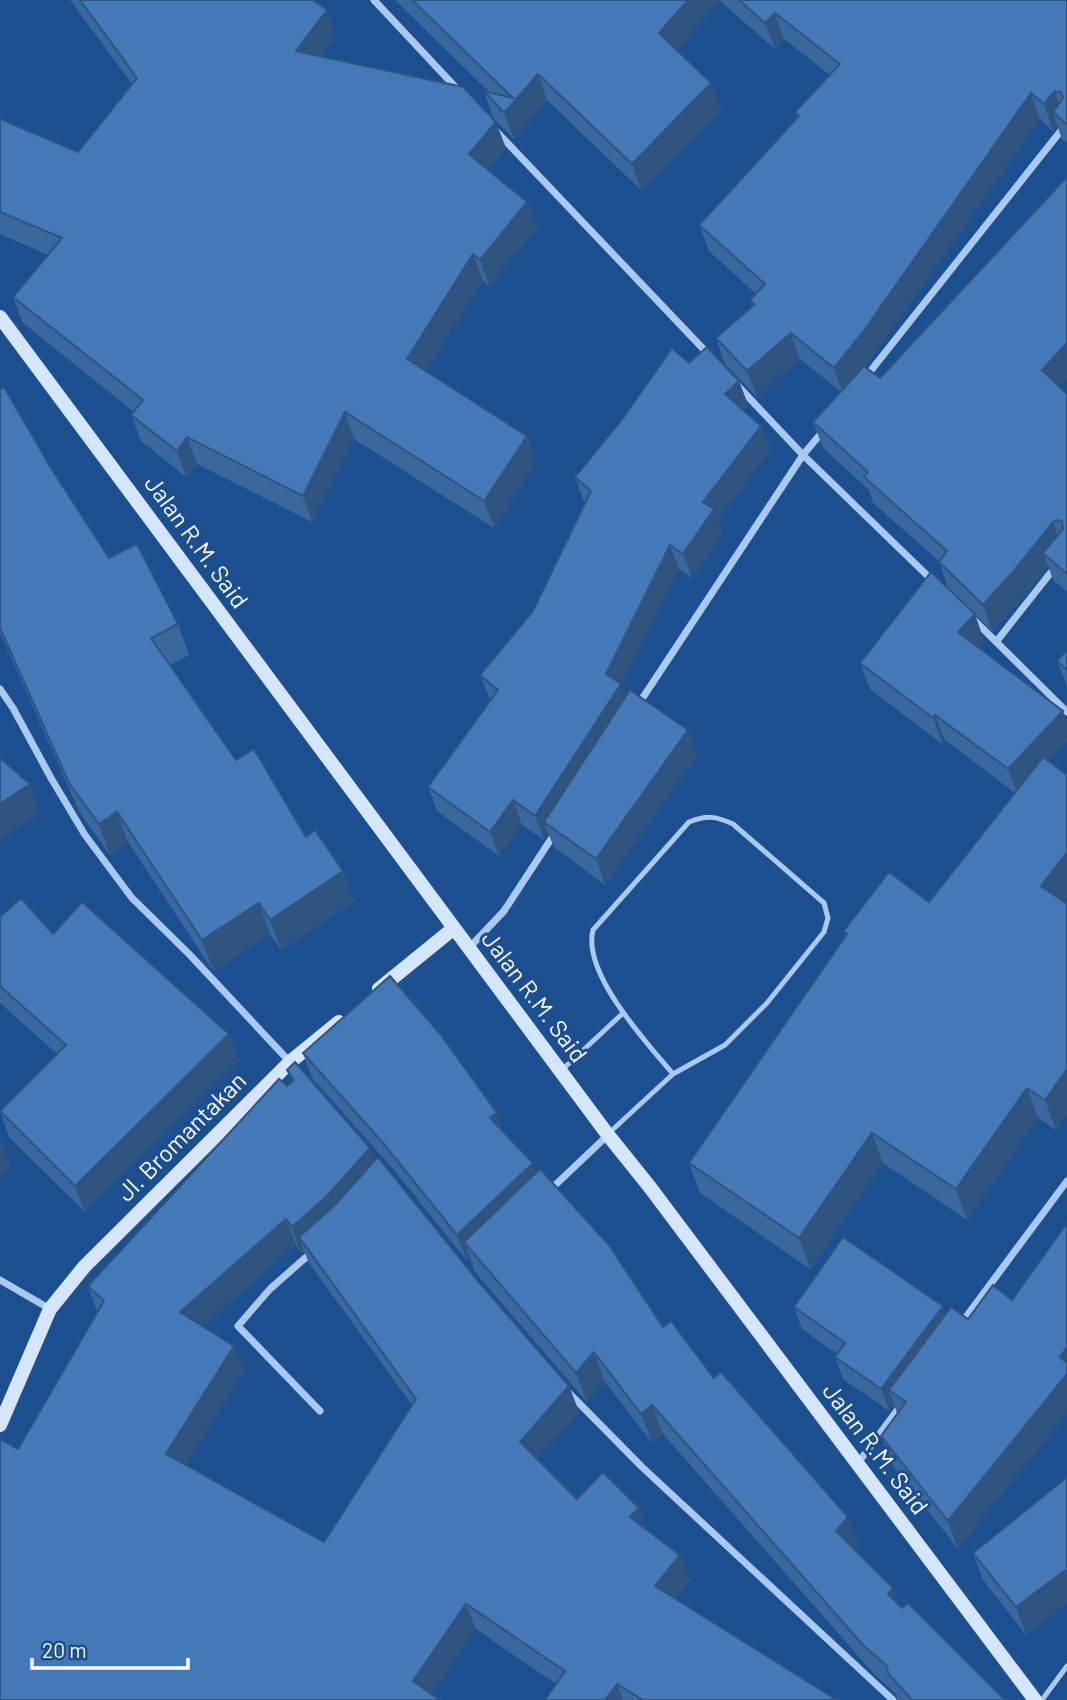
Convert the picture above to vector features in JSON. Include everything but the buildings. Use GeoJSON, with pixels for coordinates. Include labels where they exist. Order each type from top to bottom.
{"type":"FeatureCollection","features":[{"type":"Feature","properties":{"kind":"main road","name":"Jalan R.M. Said"},"geometry":{"type":"LineString","coordinates":[[0,317],[608,1135],[1035,1700]]}},
{"type":"Feature","properties":{"kind":"main road","name":"Jl. Bromantakan"},"geometry":{"type":"LineString","coordinates":[[0,1424],[50,1309],[84,1267],[359,1006],[454,928]]}},
{"type":"Feature","properties":{"kind":"street"},"geometry":{"type":"LineString","coordinates":[[374,0],[463,95]]}},
{"type":"Feature","properties":{"kind":"street"},"geometry":{"type":"LineString","coordinates":[[863,381],[1067,123]]}},
{"type":"Feature","properties":{"kind":"street"},"geometry":{"type":"LineString","coordinates":[[489,124],[718,364]]}},
{"type":"Feature","properties":{"kind":"street"},"geometry":{"type":"LineString","coordinates":[[727,374],[803,455],[938,586]]}},
{"type":"Feature","properties":{"kind":"street"},"geometry":{"type":"LineString","coordinates":[[630,718],[803,455],[829,423]]}},
{"type":"Feature","properties":{"kind":"street"},"geometry":{"type":"LineString","coordinates":[[996,642],[1067,552]]}},
{"type":"Feature","properties":{"kind":"street"},"geometry":{"type":"LineString","coordinates":[[967,614],[1067,712]]}},
{"type":"Feature","properties":{"kind":"street"},"geometry":{"type":"LineString","coordinates":[[0,689],[85,835],[132,898],[189,954],[295,1067]]}},
{"type":"Feature","properties":{"kind":"street"},"geometry":{"type":"LineString","coordinates":[[469,948],[504,911],[562,822]]}},
{"type":"Feature","properties":{"kind":"street"},"geometry":{"type":"LineString","coordinates":[[547,1193],[608,1135]]}},
{"type":"Feature","properties":{"kind":"street"},"geometry":{"type":"LineString","coordinates":[[954,1333],[1067,1181]]}},
{"type":"Feature","properties":{"kind":"street"},"geometry":{"type":"LineString","coordinates":[[320,1245],[270,1289],[238,1326],[320,1411]]}},
{"type":"Feature","properties":{"kind":"street"},"geometry":{"type":"LineString","coordinates":[[0,1280],[50,1309]]}},
{"type":"Feature","properties":{"kind":"street"},"geometry":{"type":"LineString","coordinates":[[560,1382],[642,1467],[893,1700]]}},
{"type":"Feature","properties":{"kind":"street"},"geometry":{"type":"LineString","coordinates":[[858,1463],[906,1398]]}},
{"type":"Feature","properties":{"kind":"lane"},"geometry":{"type":"LineString","coordinates":[[608,1135],[673,1074],[725,1045],[767,1003],[824,932],[828,918],[824,903],[733,824],[715,816],[703,816],[689,822],[593,930],[590,942],[593,955],[622,1014],[673,1074]]}},
{"type":"Feature","properties":{"kind":"lane"},"geometry":{"type":"LineString","coordinates":[[561,1071],[622,1014]]}},
{"type":"Feature","properties":{"kind":"lane"},"geometry":{"type":"LineString","coordinates":[[1042,1700],[1067,1666]]}}]}
